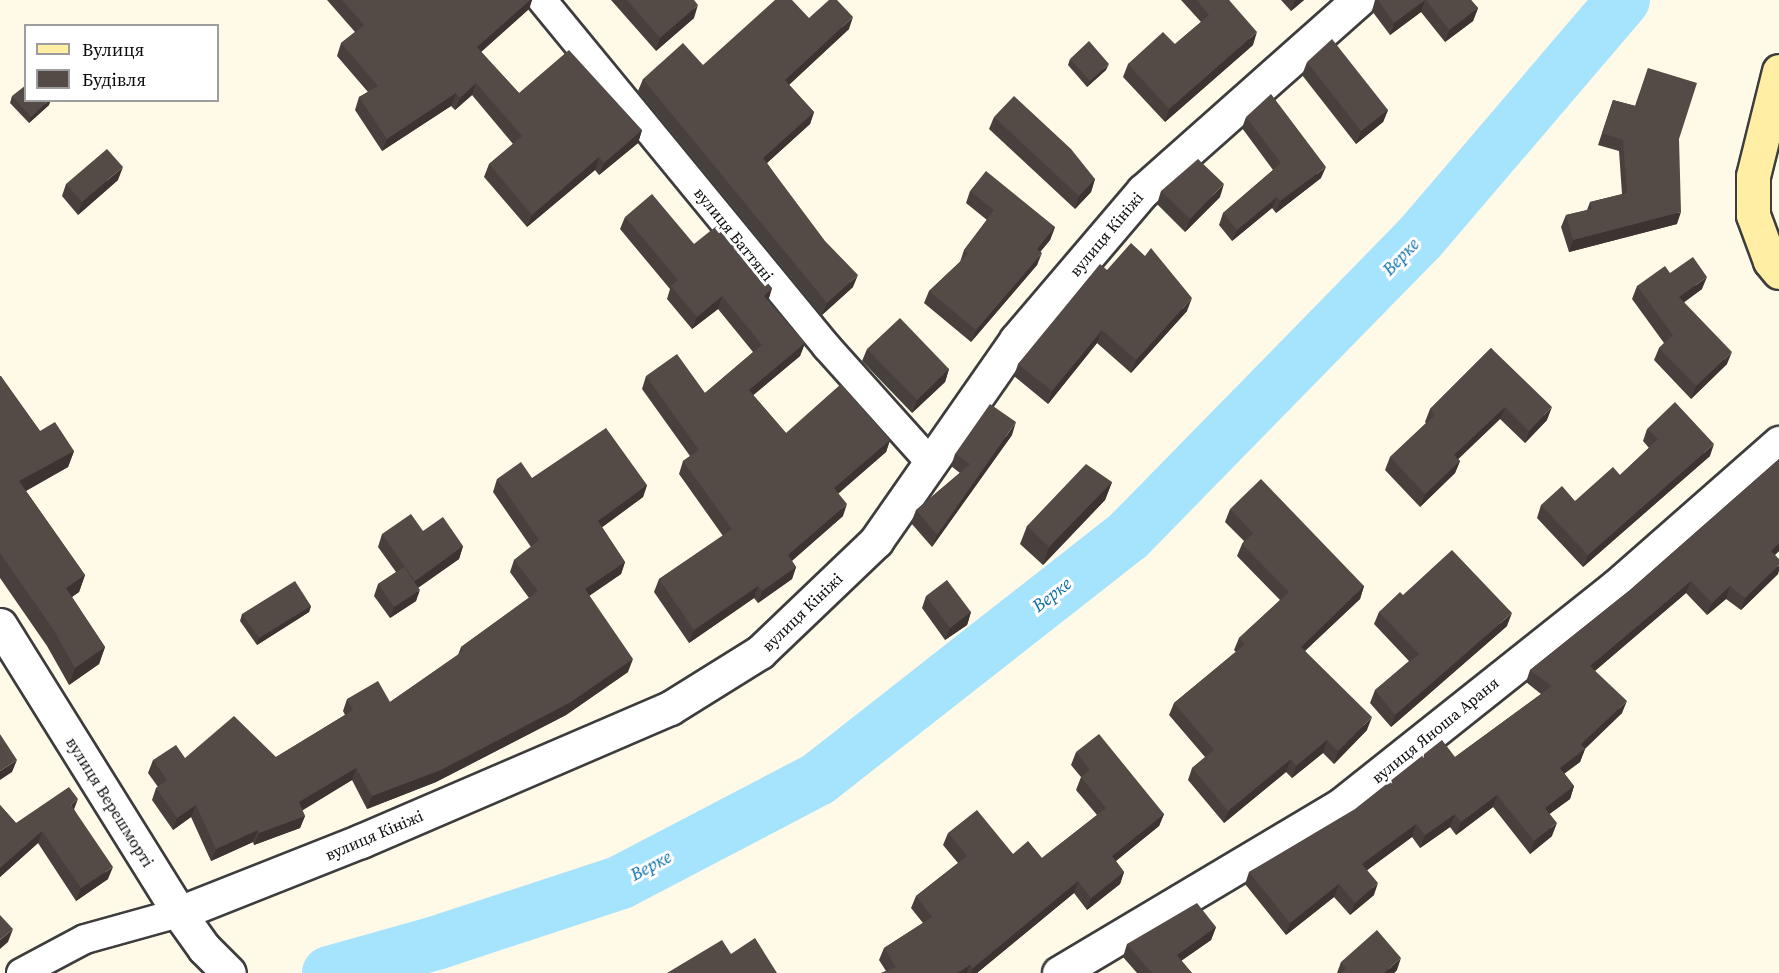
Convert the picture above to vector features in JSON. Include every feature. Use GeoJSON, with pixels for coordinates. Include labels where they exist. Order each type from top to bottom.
{"type":"FeatureCollection","features":[{"type":"Feature","properties":{"kind":"main road"},"geometry":{"type":"LineString","coordinates":[[1779,71],[1753,176],[1753,215],[1770,261],[1779,272]]}},
{"type":"Feature","properties":{"kind":"street","name":"вулиця Баттяні"},"geometry":{"type":"LineString","coordinates":[[542,0],[827,347],[931,463]]}},
{"type":"Feature","properties":{"kind":"street","name":"вулиця Кініжі"},"geometry":{"type":"LineString","coordinates":[[21,973],[85,939],[179,913],[362,841],[670,708],[760,652],[876,540],[1016,340],[1143,191],[1358,0]]}},
{"type":"Feature","properties":{"kind":"street","name":"вулиця Яноша Араня"},"geometry":{"type":"LineString","coordinates":[[1059,973],[1341,805],[1614,588],[1779,443]]}},
{"type":"Feature","properties":{"kind":"street","name":"вулиця Верешморті"},"geometry":{"type":"LineString","coordinates":[[0,625],[179,913],[204,948],[229,973]]}},
{"type":"Feature","properties":{"kind":"building"},"geometry":{"type":"Polygon","coordinates":[[[342,0],[530,0],[477,47],[519,93],[569,50],[642,130],[604,163],[599,157],[532,215],[489,164],[522,136],[476,83],[460,98],[456,93],[387,139],[359,97],[378,86],[341,43],[364,25],[342,0]]]}},
{"type":"Feature","properties":{"kind":"building"},"geometry":{"type":"Polygon","coordinates":[[[627,0],[694,0],[698,5],[660,38],[627,0]]]}},
{"type":"Feature","properties":{"kind":"building"},"geometry":{"type":"Polygon","coordinates":[[[775,0],[792,0],[809,18],[829,0],[837,0],[853,17],[785,80],[814,112],[763,158],[825,241],[858,275],[827,303],[643,79],[683,43],[703,65],[775,0]]]}},
{"type":"Feature","properties":{"kind":"building"},"geometry":{"type":"Polygon","coordinates":[[[1197,0],[1229,0],[1257,32],[1169,109],[1128,64],[1163,32],[1175,44],[1209,15],[1197,0]]]}},
{"type":"Feature","properties":{"kind":"building"},"geometry":{"type":"Polygon","coordinates":[[[1378,0],[1425,0],[1394,23],[1378,0]]]}},
{"type":"Feature","properties":{"kind":"building"},"geometry":{"type":"Polygon","coordinates":[[[1426,0],[1471,0],[1478,8],[1449,30],[1426,0]]]}},
{"type":"Feature","properties":{"kind":"building"},"geometry":{"type":"Polygon","coordinates":[[[1332,39],[1388,110],[1361,131],[1307,62],[1332,39]]]}},
{"type":"Feature","properties":{"kind":"building"},"geometry":{"type":"Polygon","coordinates":[[[1089,41],[1109,64],[1090,81],[1070,59],[1089,41]]]}},
{"type":"Feature","properties":{"kind":"building"},"geometry":{"type":"Polygon","coordinates":[[[1648,68],[1697,83],[1679,139],[1681,212],[1573,240],[1566,215],[1592,209],[1590,202],[1627,193],[1623,140],[1602,133],[1613,100],[1636,106],[1648,68]]]}},
{"type":"Feature","properties":{"kind":"building"},"geometry":{"type":"Polygon","coordinates":[[[24,87],[24,102],[47,102],[31,117],[12,96],[24,87]]]}},
{"type":"Feature","properties":{"kind":"building"},"geometry":{"type":"Polygon","coordinates":[[[1271,94],[1326,167],[1280,201],[1277,197],[1237,230],[1223,213],[1281,163],[1246,117],[1271,94]]]}},
{"type":"Feature","properties":{"kind":"building"},"geometry":{"type":"Polygon","coordinates":[[[1014,96],[1071,149],[1095,179],[1079,196],[994,117],[1014,96]]]}},
{"type":"Feature","properties":{"kind":"building"},"geometry":{"type":"Polygon","coordinates":[[[107,149],[123,167],[82,202],[66,184],[107,149]]]}},
{"type":"Feature","properties":{"kind":"building"},"geometry":{"type":"Polygon","coordinates":[[[1198,159],[1224,184],[1190,219],[1161,191],[1198,159]]]}},
{"type":"Feature","properties":{"kind":"building"},"geometry":{"type":"Polygon","coordinates":[[[986,171],[1055,227],[1037,249],[1042,253],[976,330],[929,291],[968,254],[964,250],[994,210],[970,191],[986,171]]]}},
{"type":"Feature","properties":{"kind":"building"},"geometry":{"type":"Polygon","coordinates":[[[652,194],[694,244],[719,224],[772,288],[764,296],[805,343],[749,390],[786,433],[841,384],[890,440],[834,488],[847,504],[788,555],[796,567],[762,591],[758,586],[694,630],[659,579],[732,529],[683,461],[699,450],[646,376],[677,354],[705,393],[762,345],[722,296],[697,317],[671,286],[678,280],[625,217],[652,194]]]}},
{"type":"Feature","properties":{"kind":"building"},"geometry":{"type":"Polygon","coordinates":[[[1131,243],[1145,256],[1151,248],[1192,298],[1136,360],[1102,330],[1052,391],[1018,364],[1100,264],[1107,270],[1131,243]]]}},
{"type":"Feature","properties":{"kind":"building"},"geometry":{"type":"Polygon","coordinates":[[[1693,257],[1707,277],[1679,297],[1732,352],[1696,386],[1659,348],[1673,335],[1637,286],[1665,266],[1670,273],[1693,257]]]}},
{"type":"Feature","properties":{"kind":"building"},"geometry":{"type":"Polygon","coordinates":[[[900,318],[949,369],[917,400],[867,349],[900,318]]]}},
{"type":"Feature","properties":{"kind":"building"},"geometry":{"type":"Polygon","coordinates":[[[1491,348],[1552,407],[1529,431],[1505,407],[1454,455],[1460,461],[1425,494],[1390,457],[1435,415],[1430,409],[1491,348]]]}},
{"type":"Feature","properties":{"kind":"building"},"geometry":{"type":"Polygon","coordinates":[[[0,376],[40,431],[55,422],[74,451],[19,481],[85,575],[66,588],[105,647],[75,668],[53,629],[0,553],[0,376]]]}},
{"type":"Feature","properties":{"kind":"building"},"geometry":{"type":"Polygon","coordinates":[[[1675,402],[1714,444],[1588,555],[1541,505],[1562,486],[1575,501],[1613,467],[1620,475],[1658,439],[1647,429],[1675,402]]]}},
{"type":"Feature","properties":{"kind":"building"},"geometry":{"type":"Polygon","coordinates":[[[990,404],[1016,422],[937,535],[916,510],[970,464],[955,454],[990,404]]]}},
{"type":"Feature","properties":{"kind":"building"},"geometry":{"type":"Polygon","coordinates":[[[606,428],[647,485],[598,521],[625,562],[585,589],[633,659],[571,702],[441,770],[372,796],[356,768],[299,802],[305,816],[259,833],[258,830],[216,849],[196,805],[177,818],[156,788],[167,780],[153,760],[176,745],[185,758],[234,716],[276,757],[353,710],[347,699],[378,681],[390,702],[463,651],[461,647],[538,591],[514,560],[539,540],[497,479],[521,462],[532,478],[606,428]]]}},
{"type":"Feature","properties":{"kind":"building"},"geometry":{"type":"Polygon","coordinates":[[[1779,459],[1779,543],[1771,551],[1779,559],[1779,565],[1745,598],[1730,586],[1712,603],[1691,581],[1590,666],[1627,701],[1581,744],[1585,749],[1560,768],[1574,786],[1545,808],[1557,823],[1534,841],[1497,795],[1461,822],[1455,814],[1425,835],[1416,824],[1362,864],[1378,883],[1355,903],[1339,884],[1290,923],[1249,872],[1355,809],[1442,740],[1455,757],[1552,686],[1530,670],[1630,590],[1779,459]]]}},
{"type":"Feature","properties":{"kind":"building"},"geometry":{"type":"Polygon","coordinates":[[[1086,464],[1112,482],[1049,547],[1027,526],[1086,464]]]}},
{"type":"Feature","properties":{"kind":"building"},"geometry":{"type":"Polygon","coordinates":[[[1261,479],[1364,586],[1301,647],[1372,717],[1338,751],[1327,740],[1296,766],[1291,759],[1228,811],[1192,768],[1214,750],[1174,703],[1245,644],[1239,638],[1289,592],[1242,544],[1253,533],[1230,509],[1261,479]]]}},
{"type":"Feature","properties":{"kind":"building"},"geometry":{"type":"Polygon","coordinates":[[[411,514],[423,531],[443,517],[463,546],[415,581],[382,534],[411,514]]]}},
{"type":"Feature","properties":{"kind":"building"},"geometry":{"type":"Polygon","coordinates":[[[1452,550],[1512,613],[1395,715],[1375,690],[1419,654],[1379,612],[1400,592],[1403,595],[1452,550]]]}},
{"type":"Feature","properties":{"kind":"building"},"geometry":{"type":"Polygon","coordinates":[[[404,567],[420,590],[394,607],[378,584],[404,567]]]}},
{"type":"Feature","properties":{"kind":"building"},"geometry":{"type":"Polygon","coordinates":[[[947,580],[971,612],[950,628],[926,596],[947,580]]]}},
{"type":"Feature","properties":{"kind":"building"},"geometry":{"type":"Polygon","coordinates":[[[295,581],[311,606],[259,638],[242,614],[295,581]]]}},
{"type":"Feature","properties":{"kind":"building"},"geometry":{"type":"Polygon","coordinates":[[[0,734],[17,760],[0,771],[0,734]]]}},
{"type":"Feature","properties":{"kind":"building"},"geometry":{"type":"Polygon","coordinates":[[[1099,734],[1164,814],[1112,856],[1124,872],[1091,898],[1078,881],[973,968],[970,965],[957,973],[881,973],[896,967],[884,948],[932,917],[916,896],[967,856],[948,833],[977,810],[1013,854],[1028,841],[1042,858],[1106,808],[1081,777],[1090,770],[1076,752],[1099,734]]]}},
{"type":"Feature","properties":{"kind":"building"},"geometry":{"type":"Polygon","coordinates":[[[69,787],[78,799],[71,805],[113,867],[81,888],[42,831],[0,868],[0,805],[16,823],[69,787]]]}},
{"type":"Feature","properties":{"kind":"building"},"geometry":{"type":"Polygon","coordinates":[[[1197,903],[1216,927],[1177,955],[1192,973],[1152,973],[1127,944],[1197,903]]]}},
{"type":"Feature","properties":{"kind":"building"},"geometry":{"type":"Polygon","coordinates":[[[0,915],[13,929],[0,940],[0,915]]]}},
{"type":"Feature","properties":{"kind":"building"},"geometry":{"type":"Polygon","coordinates":[[[1377,930],[1401,958],[1384,973],[1341,973],[1346,968],[1341,962],[1377,930]]]}},
{"type":"Feature","properties":{"kind":"building"},"geometry":{"type":"Polygon","coordinates":[[[755,938],[777,973],[667,973],[722,940],[731,954],[755,938]]]}},
{"type":"Feature","properties":{"kind":"waterway","name":"Верке"},"geometry":{"type":"LineString","coordinates":[[329,973],[436,943],[621,882],[818,779],[1129,535],[1419,239],[1623,0]]}}]}
